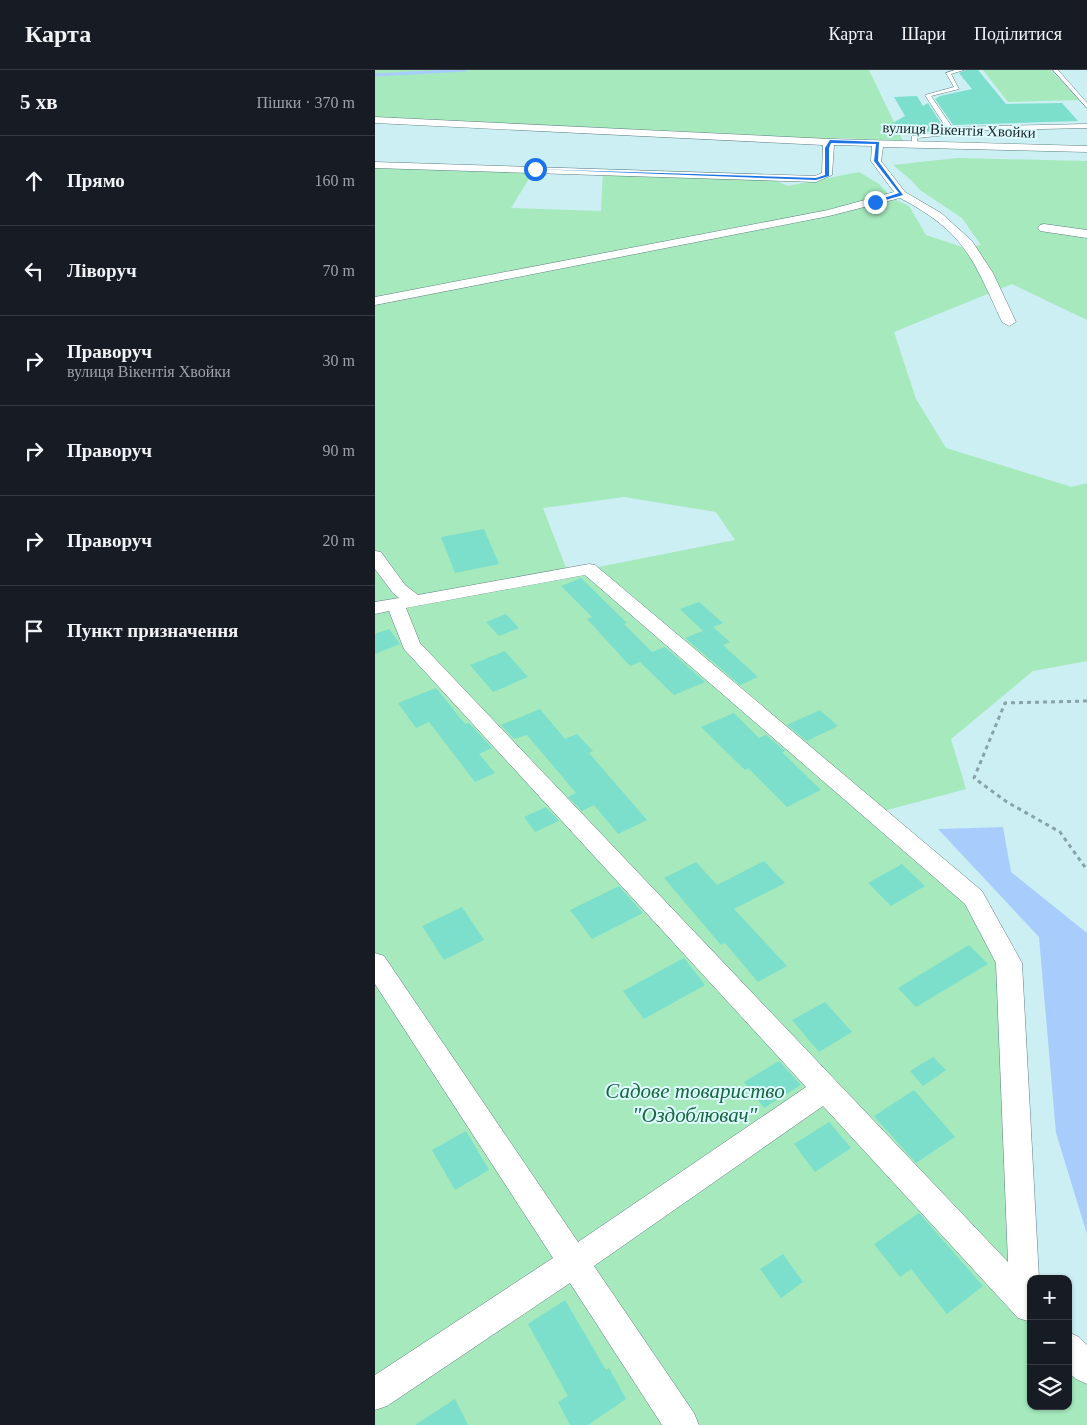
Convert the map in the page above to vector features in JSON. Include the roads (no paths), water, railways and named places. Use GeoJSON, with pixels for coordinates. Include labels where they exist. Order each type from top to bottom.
{"type":"FeatureCollection","features":[{"type":"Feature","properties":{"kind":"street","name":"вулиця Вікентія Хвойки"},"geometry":{"type":"LineString","coordinates":[[375,120],[830,142],[1087,149]]}},
{"type":"Feature","properties":{"kind":"street"},"geometry":{"type":"LineString","coordinates":[[375,165],[816,179],[827,176],[827,148],[830,142]]}},
{"type":"Feature","properties":{"kind":"street"},"geometry":{"type":"LineString","coordinates":[[878,143],[876,161],[901,194],[926,206],[963,237],[983,265],[1009,322]]}},
{"type":"Feature","properties":{"kind":"street"},"geometry":{"type":"LineString","coordinates":[[375,301],[829,213],[901,194]]}},
{"type":"Feature","properties":{"kind":"street"},"geometry":{"type":"LineString","coordinates":[[1044,228],[1087,234]]}},
{"type":"Feature","properties":{"kind":"street"},"geometry":{"type":"LineString","coordinates":[[375,556],[399,589],[395,605],[411,645],[1027,1304]]}},
{"type":"Feature","properties":{"kind":"street"},"geometry":{"type":"LineString","coordinates":[[395,605],[589,569],[974,898],[1009,962],[1027,1287]]}},
{"type":"Feature","properties":{"kind":"street"},"geometry":{"type":"LineString","coordinates":[[375,963],[682,1425]]}},
{"type":"Feature","properties":{"kind":"street"},"geometry":{"type":"LineString","coordinates":[[375,1394],[574,1262],[825,1089]]}},
{"type":"Feature","properties":{"kind":"street"},"geometry":{"type":"LineString","coordinates":[[1072,1352],[1087,1368]]}},
{"type":"Feature","properties":{"kind":"lane"},"geometry":{"type":"LineString","coordinates":[[950,129],[928,95],[957,88],[948,73],[962,70]]}},
{"type":"Feature","properties":{"kind":"lane"},"geometry":{"type":"LineString","coordinates":[[1055,70],[1087,106]]}},
{"type":"Feature","properties":{"kind":"lane"},"geometry":{"type":"LineString","coordinates":[[914,144],[914,137],[947,133],[950,129],[1087,126]]}},
{"type":"Feature","properties":{"kind":"water"},"geometry":{"type":"Polygon","coordinates":[[[1003,827],[1011,872],[1087,933],[1087,1234],[1056,1133],[1039,937],[938,829],[1003,827]]]}},
{"type":"Feature","properties":{"kind":"waterway"},"geometry":{"type":"LineString","coordinates":[[375,75],[465,70]]}},
{"type":"Feature","properties":{"kind":"park label","name":"Садове товариство \"Оздоблювач\""},"geometry":{"type":"Point","coordinates":[695,1103]}}]}
